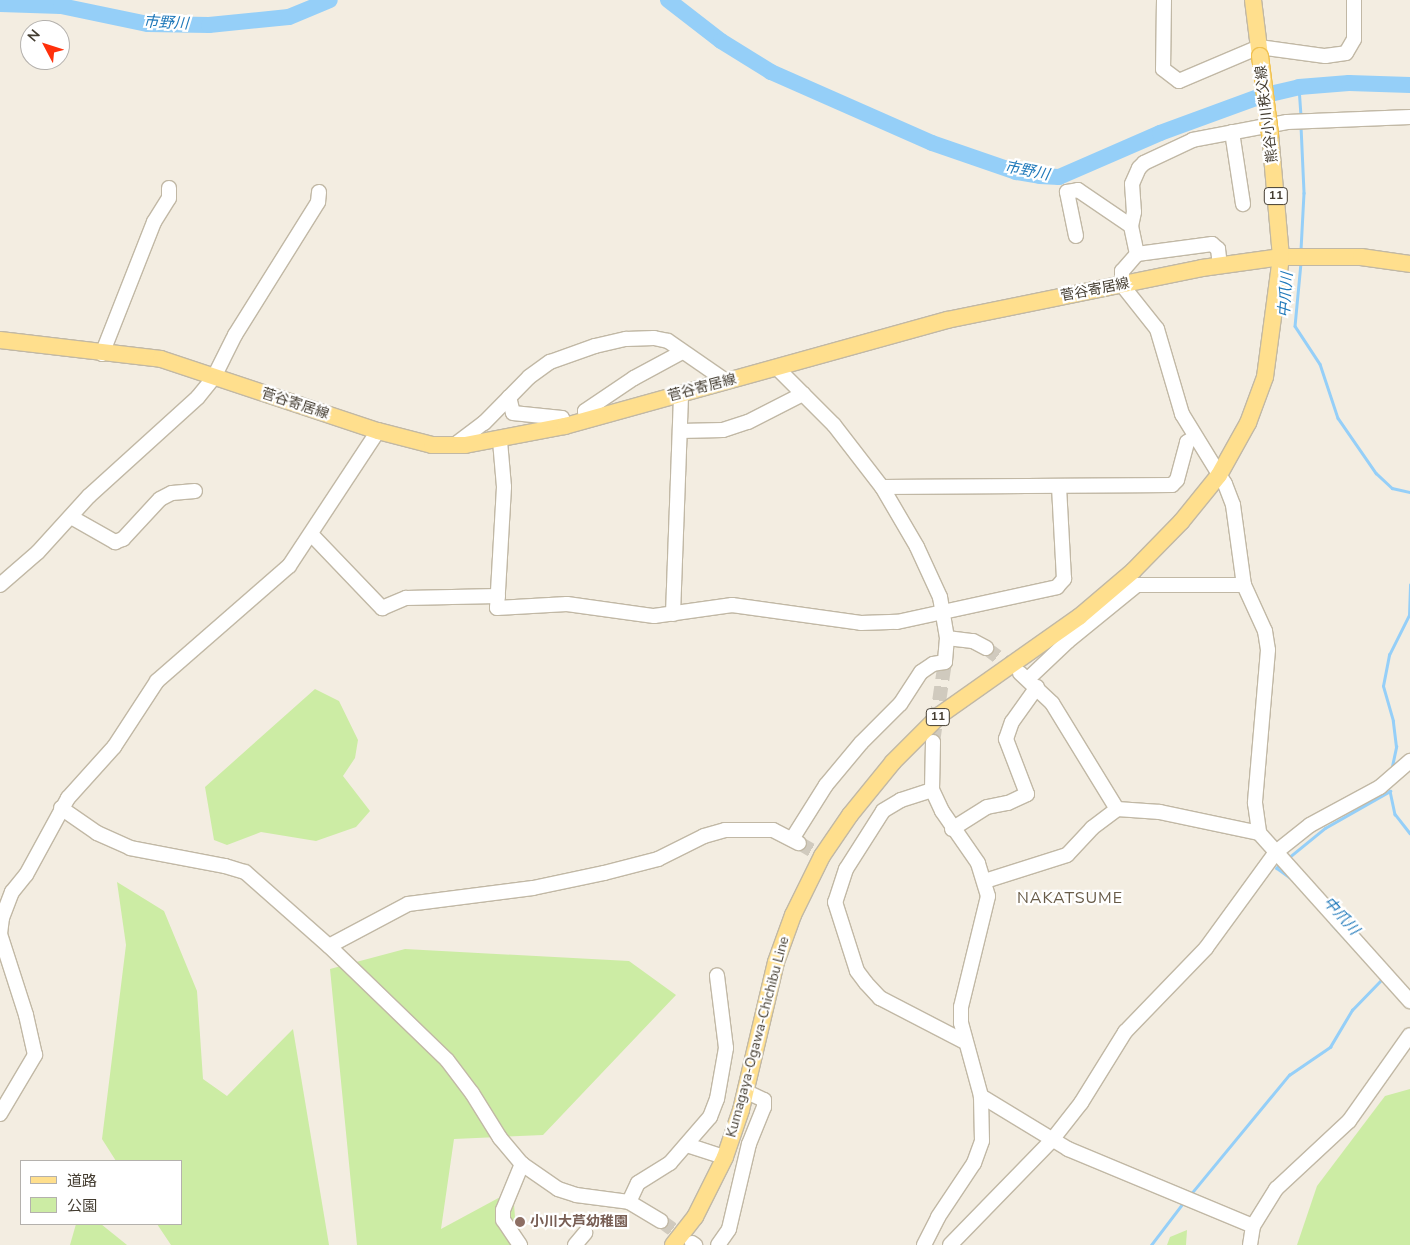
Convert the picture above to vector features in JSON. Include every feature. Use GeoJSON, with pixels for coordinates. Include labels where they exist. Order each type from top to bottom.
{"type":"FeatureCollection","features":[{"type":"Feature","properties":{"kind":"main road","name":"熊谷小川秩父線"},"geometry":{"type":"LineString","coordinates":[[1253,0],[1270,134],[1281,257]]}},
{"type":"Feature","properties":{"kind":"main road","name":"菅谷寄居線"},"geometry":{"type":"LineString","coordinates":[[0,340],[102,354],[161,359],[378,431],[432,446],[453,446],[500,441],[565,426],[947,320],[1220,266],[1281,257],[1361,257],[1410,264]]}},
{"type":"Feature","properties":{"kind":"main road","name":"Kumagaya-Ogawa-Chichibu Line"},"geometry":{"type":"LineString","coordinates":[[673,1245],[695,1217],[725,1158],[745,1091],[774,971],[792,915],[822,856],[850,815],[893,762],[940,715],[1079,617],[1181,522],[1219,475],[1248,423],[1265,377],[1276,309],[1281,257]]}},
{"type":"Feature","properties":{"kind":"street"},"geometry":{"type":"LineString","coordinates":[[1164,0],[1163,69],[1179,81],[1259,46],[1326,56],[1346,53],[1354,39],[1354,0]]}},
{"type":"Feature","properties":{"kind":"street"},"geometry":{"type":"LineString","coordinates":[[1137,254],[1131,226],[1134,212],[1132,184],[1138,168],[1192,140],[1309,119],[1410,117]]}},
{"type":"Feature","properties":{"kind":"street"},"geometry":{"type":"LineString","coordinates":[[1232,132],[1243,204]]}},
{"type":"Feature","properties":{"kind":"street"},"geometry":{"type":"LineString","coordinates":[[102,354],[154,222],[169,198],[170,188]]}},
{"type":"Feature","properties":{"kind":"street"},"geometry":{"type":"LineString","coordinates":[[1076,236],[1067,192],[1078,190],[1131,226]]}},
{"type":"Feature","properties":{"kind":"street"},"geometry":{"type":"LineString","coordinates":[[0,585],[38,552],[71,517],[198,397],[214,377],[235,335],[318,202],[319,192]]}},
{"type":"Feature","properties":{"kind":"street"},"geometry":{"type":"LineString","coordinates":[[1220,266],[1218,249],[1212,244],[1137,254],[1122,272],[1122,285],[1157,329],[1182,414],[1194,438],[1219,475],[1233,505],[1244,585],[1266,631],[1268,650],[1254,803],[1259,833],[1410,1001]]}},
{"type":"Feature","properties":{"kind":"street"},"geometry":{"type":"LineString","coordinates":[[453,446],[484,423],[550,362],[595,346],[626,339],[654,338],[668,341],[726,381]]}},
{"type":"Feature","properties":{"kind":"street"},"geometry":{"type":"LineString","coordinates":[[587,420],[585,412],[634,378],[682,352]]}},
{"type":"Feature","properties":{"kind":"street"},"geometry":{"type":"LineString","coordinates":[[328,946],[408,904],[533,888],[604,873],[658,859],[704,836],[725,830],[773,830],[796,841],[826,785],[861,743],[900,704],[921,672],[933,664],[945,662],[947,638],[944,611],[916,547],[882,487],[834,425],[776,367]]}},
{"type":"Feature","properties":{"kind":"street"},"geometry":{"type":"LineString","coordinates":[[673,614],[681,393]]}},
{"type":"Feature","properties":{"kind":"street"},"geometry":{"type":"LineString","coordinates":[[680,431],[723,430],[748,422],[803,394]]}},
{"type":"Feature","properties":{"kind":"street"},"geometry":{"type":"LineString","coordinates":[[510,397],[513,413],[562,418],[565,426]]}},
{"type":"Feature","properties":{"kind":"street"},"geometry":{"type":"LineString","coordinates":[[0,1114],[34,1056],[26,1015],[0,934],[6,892],[26,875],[61,808],[114,747],[157,680],[270,585],[289,566],[378,431]]}},
{"type":"Feature","properties":{"kind":"street"},"geometry":{"type":"LineString","coordinates":[[882,487],[1172,485],[1177,480],[1187,442],[1194,438]]}},
{"type":"Feature","properties":{"kind":"street"},"geometry":{"type":"LineString","coordinates":[[500,441],[504,487],[497,608],[567,604],[654,616],[732,605],[881,624],[1057,587],[1062,583],[1064,574],[1059,487]]}},
{"type":"Feature","properties":{"kind":"street"},"geometry":{"type":"LineString","coordinates":[[71,517],[116,542],[123,539],[160,499],[172,493],[195,491]]}},
{"type":"Feature","properties":{"kind":"street"},"geometry":{"type":"LineString","coordinates":[[311,534],[382,608],[406,598],[498,596]]}},
{"type":"Feature","properties":{"kind":"street"},"geometry":{"type":"LineString","coordinates":[[952,828],[987,807],[1008,804],[1027,794],[1006,739],[1028,680],[1068,641],[1137,585],[1244,585]]}},
{"type":"Feature","properties":{"kind":"street"},"geometry":{"type":"LineString","coordinates":[[947,638],[973,641],[986,648]]}},
{"type":"Feature","properties":{"kind":"street"},"geometry":{"type":"LineString","coordinates":[[1028,680],[1066,723],[1117,809]]}},
{"type":"Feature","properties":{"kind":"street"},"geometry":{"type":"LineString","coordinates":[[924,1245],[938,1217],[974,1163],[982,1141],[981,1096],[963,1041],[961,1007],[987,907],[985,881],[978,863],[952,828],[932,790],[932,742]]}},
{"type":"Feature","properties":{"kind":"street"},"geometry":{"type":"LineString","coordinates":[[950,1245],[1052,1140],[1125,1032],[1206,948],[1276,852],[1310,825],[1380,787],[1410,761]]}},
{"type":"Feature","properties":{"kind":"street"},"geometry":{"type":"LineString","coordinates":[[932,790],[901,800],[884,812],[840,866],[835,902],[857,971],[880,998],[963,1041]]}},
{"type":"Feature","properties":{"kind":"street"},"geometry":{"type":"LineString","coordinates":[[61,808],[97,833],[130,848],[225,866],[245,872],[328,946],[447,1060],[472,1093],[500,1138],[522,1164],[542,1180],[576,1196],[629,1202],[661,1221]]}},
{"type":"Feature","properties":{"kind":"street"},"geometry":{"type":"LineString","coordinates":[[985,881],[1067,855],[1092,828],[1117,809],[1160,812],[1259,833]]}},
{"type":"Feature","properties":{"kind":"street"},"geometry":{"type":"LineString","coordinates":[[629,1202],[638,1183],[670,1163],[710,1117],[726,1059],[717,976]]}},
{"type":"Feature","properties":{"kind":"street"},"geometry":{"type":"LineString","coordinates":[[1250,1245],[1253,1226],[1276,1189],[1349,1121],[1410,1034]]}},
{"type":"Feature","properties":{"kind":"street"},"geometry":{"type":"LineString","coordinates":[[718,1245],[729,1230],[749,1144],[764,1107],[764,1100],[745,1091]]}},
{"type":"Feature","properties":{"kind":"street"},"geometry":{"type":"LineString","coordinates":[[981,1096],[1052,1140],[1253,1226]]}},
{"type":"Feature","properties":{"kind":"street"},"geometry":{"type":"LineString","coordinates":[[687,1145],[725,1158]]}},
{"type":"Feature","properties":{"kind":"street"},"geometry":{"type":"LineString","coordinates":[[520,1245],[503,1220],[504,1210],[522,1164]]}},
{"type":"Feature","properties":{"kind":"street"},"geometry":{"type":"LineString","coordinates":[[575,1245],[585,1233]]}},
{"type":"Feature","properties":{"kind":"green space"},"geometry":{"type":"Polygon","coordinates":[[[315,689],[339,701],[358,740],[355,758],[343,776],[370,811],[356,827],[316,841],[261,832],[227,845],[214,840],[205,787],[315,689]]]}},
{"type":"Feature","properties":{"kind":"green space"},"geometry":{"type":"Polygon","coordinates":[[[117,882],[164,911],[197,991],[203,1079],[227,1096],[293,1029],[329,1245],[171,1245],[158,1225],[182,1225],[182,1160],[115,1160],[102,1139],[126,945],[117,882]]]}},
{"type":"Feature","properties":{"kind":"green space"},"geometry":{"type":"Polygon","coordinates":[[[405,949],[629,961],[676,995],[543,1135],[454,1139],[441,1229],[513,1190],[517,1245],[357,1245],[330,969],[405,949]]]}},
{"type":"Feature","properties":{"kind":"green space"},"geometry":{"type":"Polygon","coordinates":[[[1410,1089],[1410,1245],[1297,1245],[1317,1186],[1385,1096],[1410,1089]]]}},
{"type":"Feature","properties":{"kind":"green space"},"geometry":{"type":"Polygon","coordinates":[[[76,1225],[102,1225],[127,1245],[70,1245],[76,1225]]]}},
{"type":"Feature","properties":{"kind":"green space"},"geometry":{"type":"Polygon","coordinates":[[[1187,1230],[1186,1245],[1167,1245],[1170,1237],[1187,1230]]]}},
{"type":"Feature","properties":{"kind":"waterway","name":"市野川"},"geometry":{"type":"LineString","coordinates":[[0,4],[61,6],[148,24],[209,25],[289,17],[330,0]]}},
{"type":"Feature","properties":{"kind":"waterway","name":"市野川"},"geometry":{"type":"LineString","coordinates":[[668,0],[721,41],[771,72],[932,143],[1016,172],[1040,176],[1059,177],[1160,133],[1261,96],[1299,87],[1349,83],[1410,85]]}},
{"type":"Feature","properties":{"kind":"waterway","name":"中爪川"},"geometry":{"type":"LineString","coordinates":[[1299,87],[1301,118]]}},
{"type":"Feature","properties":{"kind":"waterway","name":"中爪川"},"geometry":{"type":"LineString","coordinates":[[1301,126],[1304,193],[1301,250]]}},
{"type":"Feature","properties":{"kind":"waterway","name":"中爪川"},"geometry":{"type":"LineString","coordinates":[[1301,263],[1295,326],[1320,364],[1338,418],[1376,473],[1392,488],[1410,492]]}},
{"type":"Feature","properties":{"kind":"waterway","name":"中爪川"},"geometry":{"type":"LineString","coordinates":[[1391,771],[1396,747],[1393,721],[1383,686],[1389,655],[1409,615],[1410,585]]}},
{"type":"Feature","properties":{"kind":"waterway"},"geometry":{"type":"LineString","coordinates":[[1390,791],[1395,814],[1410,833]]}},
{"type":"Feature","properties":{"kind":"waterway","name":"中爪川"},"geometry":{"type":"LineString","coordinates":[[1287,859],[1325,828],[1390,791]]}},
{"type":"Feature","properties":{"kind":"waterway","name":"中爪川"},"geometry":{"type":"LineString","coordinates":[[1281,864],[1277,868],[1292,879]]}},
{"type":"Feature","properties":{"kind":"waterway","name":"中爪川"},"geometry":{"type":"LineString","coordinates":[[1190,1195],[1289,1075],[1330,1047],[1352,1010],[1382,979],[1332,925]]}},
{"type":"Feature","properties":{"kind":"waterway","name":"中爪川"},"geometry":{"type":"LineString","coordinates":[[1151,1245],[1183,1203]]}},
{"type":"Feature","properties":{"kind":"tunnel"},"geometry":{"type":"LineString","coordinates":[[986,648],[1018,672]]}},
{"type":"Feature","properties":{"kind":"tunnel"},"geometry":{"type":"LineString","coordinates":[[933,742],[945,662]]}},
{"type":"Feature","properties":{"kind":"tunnel"},"geometry":{"type":"LineString","coordinates":[[799,843],[833,863]]}},
{"type":"Feature","properties":{"kind":"tunnel"},"geometry":{"type":"LineString","coordinates":[[661,1221],[689,1241]]}},
{"type":"Feature","properties":{"kind":"place","name":"小川大芦幼稚園"},"geometry":{"type":"Point","coordinates":[520,1222]}},
{"type":"Feature","properties":{"kind":"district","name":"NAKATSUME"},"geometry":{"type":"Point","coordinates":[1070,898]}}]}
